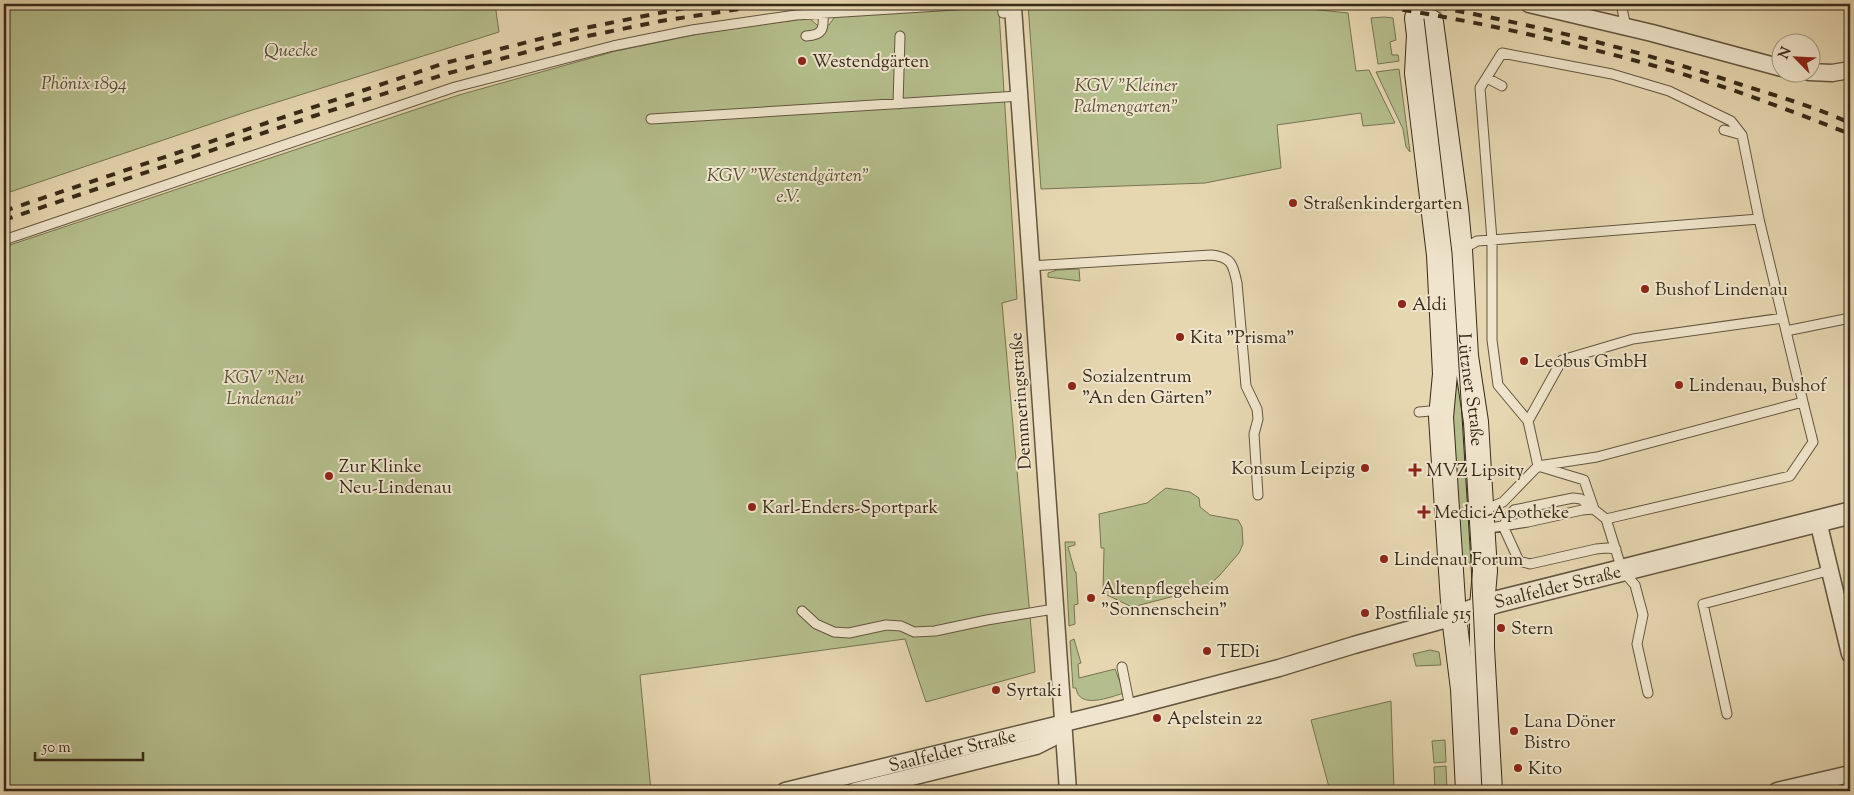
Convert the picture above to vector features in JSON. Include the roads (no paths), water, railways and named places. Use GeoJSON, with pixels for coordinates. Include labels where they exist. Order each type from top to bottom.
{"type":"FeatureCollection","features":[{"type":"Feature","properties":{"kind":"main road","name":"Lützner Straße"},"geometry":{"type":"LineString","coordinates":[[1422,25],[1417,73],[1475,403],[1489,522],[1482,606],[1482,648],[1490,791]]}},
{"type":"Feature","properties":{"kind":"main road","name":"Lützner Straße"},"geometry":{"type":"LineString","coordinates":[[1449,253],[1446,374],[1430,411],[1463,689],[1468,791]]}},
{"type":"Feature","properties":{"kind":"street"},"geometry":{"type":"LineString","coordinates":[[1529,4],[1772,65]]}},
{"type":"Feature","properties":{"kind":"street","name":"Demmeringstraße"},"geometry":{"type":"LineString","coordinates":[[1010,8],[1020,96],[1030,266],[1068,791]]}},
{"type":"Feature","properties":{"kind":"street"},"geometry":{"type":"LineString","coordinates":[[1822,73],[1850,70]]}},
{"type":"Feature","properties":{"kind":"street","name":"Saalfelder Straße"},"geometry":{"type":"LineString","coordinates":[[785,791],[1130,707],[1278,668],[1454,617],[1482,606],[1850,513]]}},
{"type":"Feature","properties":{"kind":"street"},"geometry":{"type":"LineString","coordinates":[[1818,521],[1830,570],[1846,613],[1850,654]]}},
{"type":"Feature","properties":{"kind":"street","name":"Saalfelder Straße"},"geometry":{"type":"LineString","coordinates":[[855,791],[1036,746],[1052,738],[1063,724]]}},
{"type":"Feature","properties":{"kind":"street"},"geometry":{"type":"LineString","coordinates":[[1777,791],[1850,774]]}},
{"type":"Feature","properties":{"kind":"lane"},"geometry":{"type":"LineString","coordinates":[[4,240],[455,87],[613,46],[692,30],[796,15],[971,4]]}},
{"type":"Feature","properties":{"kind":"lane"},"geometry":{"type":"LineString","coordinates":[[1621,4],[1626,28]]}},
{"type":"Feature","properties":{"kind":"lane"},"geometry":{"type":"LineString","coordinates":[[806,36],[814,36],[822,29],[824,25],[823,14]]}},
{"type":"Feature","properties":{"kind":"lane"},"geometry":{"type":"LineString","coordinates":[[898,104],[900,36]]}},
{"type":"Feature","properties":{"kind":"lane"},"geometry":{"type":"LineString","coordinates":[[1538,466],[1528,421],[1498,385],[1492,340],[1492,240],[1480,88],[1502,53],[1612,74],[1669,91],[1731,121],[1742,135],[1759,219],[1813,442],[1790,476],[1606,519]]}},
{"type":"Feature","properties":{"kind":"lane"},"geometry":{"type":"LineString","coordinates":[[1487,78],[1502,86]]}},
{"type":"Feature","properties":{"kind":"lane"},"geometry":{"type":"LineString","coordinates":[[651,119],[1020,96]]}},
{"type":"Feature","properties":{"kind":"lane"},"geometry":{"type":"LineString","coordinates":[[1724,130],[1742,135]]}},
{"type":"Feature","properties":{"kind":"lane"},"geometry":{"type":"LineString","coordinates":[[1449,253],[1477,241],[1759,219]]}},
{"type":"Feature","properties":{"kind":"lane"},"geometry":{"type":"LineString","coordinates":[[1030,266],[1211,255],[1224,258],[1230,262],[1234,268],[1237,283],[1246,386],[1257,409],[1258,419],[1254,434],[1258,494]]}},
{"type":"Feature","properties":{"kind":"lane"},"geometry":{"type":"LineString","coordinates":[[1528,421],[1562,360],[1633,340],[1783,318]]}},
{"type":"Feature","properties":{"kind":"lane"},"geometry":{"type":"LineString","coordinates":[[1786,331],[1850,318]]}},
{"type":"Feature","properties":{"kind":"lane"},"geometry":{"type":"LineString","coordinates":[[1489,522],[1503,502],[1538,466],[1597,457],[1803,402]]}},
{"type":"Feature","properties":{"kind":"lane"},"geometry":{"type":"LineString","coordinates":[[1538,466],[1584,480],[1594,510]]}},
{"type":"Feature","properties":{"kind":"lane"},"geometry":{"type":"LineString","coordinates":[[1489,522],[1514,510],[1573,498],[1581,499],[1606,519],[1622,570],[1635,584],[1643,615],[1637,644],[1648,693]]}},
{"type":"Feature","properties":{"kind":"lane"},"geometry":{"type":"LineString","coordinates":[[1489,522],[1594,510]]}},
{"type":"Feature","properties":{"kind":"lane"},"geometry":{"type":"LineString","coordinates":[[1489,522],[1519,561],[1530,564],[1596,549],[1616,549]]}},
{"type":"Feature","properties":{"kind":"lane"},"geometry":{"type":"LineString","coordinates":[[1727,714],[1703,604],[1830,570]]}},
{"type":"Feature","properties":{"kind":"lane"},"geometry":{"type":"LineString","coordinates":[[802,611],[816,624],[824,628],[834,632],[850,633],[886,625],[901,626],[914,632],[935,631],[1054,609]]}},
{"type":"Feature","properties":{"kind":"lane"},"geometry":{"type":"LineString","coordinates":[[1122,667],[1130,707]]}},
{"type":"Feature","properties":{"kind":"tunnel"},"geometry":{"type":"LineString","coordinates":[[1429,4],[1431,20]]}},
{"type":"Feature","properties":{"kind":"tram line"},"geometry":{"type":"LineString","coordinates":[[1424,19],[1452,253],[1471,563],[1482,791]]}},
{"type":"Feature","properties":{"kind":"railway"},"geometry":{"type":"LineString","coordinates":[[4,211],[445,63],[575,30],[704,4]]}},
{"type":"Feature","properties":{"kind":"railway"},"geometry":{"type":"LineString","coordinates":[[4,220],[314,116],[449,73],[578,38],[661,21],[772,4]]}},
{"type":"Feature","properties":{"kind":"railway"},"geometry":{"type":"LineString","coordinates":[[1367,4],[1446,17],[1524,33],[1641,62],[1744,94],[1850,134]]}},
{"type":"Feature","properties":{"kind":"railway"},"geometry":{"type":"LineString","coordinates":[[1420,4],[1541,28],[1621,48],[1782,97],[1850,123]]}},
{"type":"Feature","properties":{"kind":"place","name":"Westendgärten"},"geometry":{"type":"Point","coordinates":[802,61]}},
{"type":"Feature","properties":{"kind":"place","name":"Straßenkindergarten"},"geometry":{"type":"Point","coordinates":[1293,203]}},
{"type":"Feature","properties":{"kind":"place","name":"Bushof Lindenau"},"geometry":{"type":"Point","coordinates":[1645,289]}},
{"type":"Feature","properties":{"kind":"place","name":"Aldi"},"geometry":{"type":"Point","coordinates":[1402,304]}},
{"type":"Feature","properties":{"kind":"place","name":"Kita \"Prisma\""},"geometry":{"type":"Point","coordinates":[1180,337]}},
{"type":"Feature","properties":{"kind":"place","name":"Leobus GmbH"},"geometry":{"type":"Point","coordinates":[1524,361]}},
{"type":"Feature","properties":{"kind":"place","name":"Lindenau, Bushof"},"geometry":{"type":"Point","coordinates":[1679,385]}},
{"type":"Feature","properties":{"kind":"place","name":"Sozialzentrum \"An den Gärten\""},"geometry":{"type":"Point","coordinates":[1072,386]}},
{"type":"Feature","properties":{"kind":"place","name":"Konsum Leipzig"},"geometry":{"type":"Point","coordinates":[1365,468]}},
{"type":"Feature","properties":{"kind":"place","name":"MVZ Lipsity"},"geometry":{"type":"Point","coordinates":[1415,470]}},
{"type":"Feature","properties":{"kind":"place","name":"Zur Klinke Neu-Lindenau"},"geometry":{"type":"Point","coordinates":[329,476]}},
{"type":"Feature","properties":{"kind":"place","name":"Karl-Enders-Sportpark"},"geometry":{"type":"Point","coordinates":[752,507]}},
{"type":"Feature","properties":{"kind":"place","name":"Medici-Apotheke"},"geometry":{"type":"Point","coordinates":[1424,512]}},
{"type":"Feature","properties":{"kind":"place","name":"Lindenau Forum"},"geometry":{"type":"Point","coordinates":[1384,559]}},
{"type":"Feature","properties":{"kind":"place","name":"Altenpflegeheim \"Sonnenschein\""},"geometry":{"type":"Point","coordinates":[1091,598]}},
{"type":"Feature","properties":{"kind":"place","name":"Postfiliale 515"},"geometry":{"type":"Point","coordinates":[1365,613]}},
{"type":"Feature","properties":{"kind":"place","name":"Stern"},"geometry":{"type":"Point","coordinates":[1501,628]}},
{"type":"Feature","properties":{"kind":"place","name":"TEDi"},"geometry":{"type":"Point","coordinates":[1207,651]}},
{"type":"Feature","properties":{"kind":"place","name":"Syrtaki"},"geometry":{"type":"Point","coordinates":[996,690]}},
{"type":"Feature","properties":{"kind":"place","name":"Apelstein 22"},"geometry":{"type":"Point","coordinates":[1157,718]}},
{"type":"Feature","properties":{"kind":"place","name":"Lana Döner Bistro"},"geometry":{"type":"Point","coordinates":[1514,731]}},
{"type":"Feature","properties":{"kind":"place","name":"Kito"},"geometry":{"type":"Point","coordinates":[1518,768]}},
{"type":"Feature","properties":{"kind":"park label","name":"Quecke"},"geometry":{"type":"Point","coordinates":[291,50]}},
{"type":"Feature","properties":{"kind":"park label","name":"Phönix 1894"},"geometry":{"type":"Point","coordinates":[84,83]}},
{"type":"Feature","properties":{"kind":"park label","name":"KGV \"Kleiner Palmengarten\""},"geometry":{"type":"Point","coordinates":[1126,95]}},
{"type":"Feature","properties":{"kind":"park label","name":"KGV \"Westendgärten\" e.V."},"geometry":{"type":"Point","coordinates":[788,185]}},
{"type":"Feature","properties":{"kind":"park label","name":"KGV \"Neu Lindenau\""},"geometry":{"type":"Point","coordinates":[264,387]}}]}
